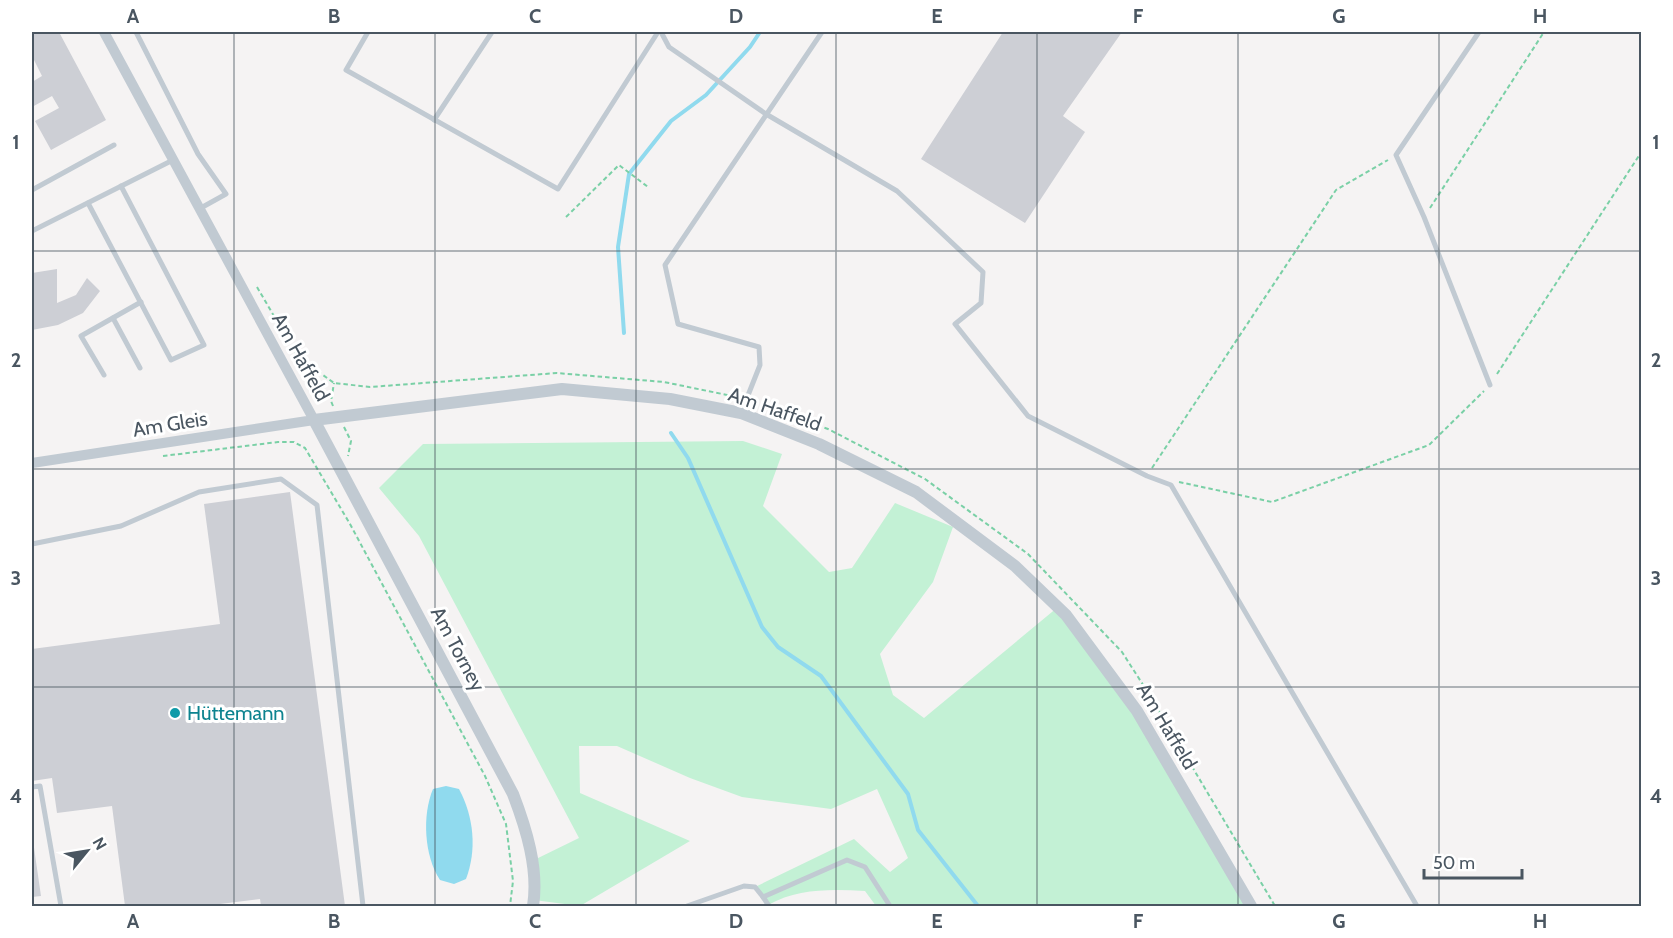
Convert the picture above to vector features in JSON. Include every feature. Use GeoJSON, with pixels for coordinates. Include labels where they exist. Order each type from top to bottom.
{"type":"FeatureCollection","features":[{"type":"Feature","properties":{"kind":"street","name":"Am Haffeld"},"geometry":{"type":"LineString","coordinates":[[104,32],[314,420],[562,389],[670,399],[741,413],[819,444],[916,492],[1016,566],[1066,615],[1137,711],[1251,906]]}},
{"type":"Feature","properties":{"kind":"street","name":"Am Gleis"},"geometry":{"type":"LineString","coordinates":[[32,463],[314,420]]}},
{"type":"Feature","properties":{"kind":"street","name":"Am Torney"},"geometry":{"type":"LineString","coordinates":[[314,420],[513,794],[526,830],[532,861],[533,906]]}},
{"type":"Feature","properties":{"kind":"lane"},"geometry":{"type":"LineString","coordinates":[[136,32],[198,154],[226,194],[199,209]]}},
{"type":"Feature","properties":{"kind":"lane"},"geometry":{"type":"LineString","coordinates":[[368,32],[346,70],[558,189],[659,32],[669,47],[766,114],[897,191],[983,272],[981,303],[954,324],[1028,416],[1147,476],[1171,485],[1417,906]]}},
{"type":"Feature","properties":{"kind":"lane"},"geometry":{"type":"LineString","coordinates":[[435,120],[492,32]]}},
{"type":"Feature","properties":{"kind":"lane"},"geometry":{"type":"LineString","coordinates":[[741,413],[745,398],[760,365],[759,347],[678,324],[665,265],[822,32]]}},
{"type":"Feature","properties":{"kind":"lane"},"geometry":{"type":"LineString","coordinates":[[1479,32],[1396,155],[1424,217],[1490,385]]}},
{"type":"Feature","properties":{"kind":"lane"},"geometry":{"type":"LineString","coordinates":[[32,190],[114,145]]}},
{"type":"Feature","properties":{"kind":"lane"},"geometry":{"type":"LineString","coordinates":[[32,231],[173,160]]}},
{"type":"Feature","properties":{"kind":"lane"},"geometry":{"type":"LineString","coordinates":[[88,202],[171,360],[204,345],[121,186]]}},
{"type":"Feature","properties":{"kind":"lane"},"geometry":{"type":"LineString","coordinates":[[104,375],[81,336],[141,302]]}},
{"type":"Feature","properties":{"kind":"lane"},"geometry":{"type":"LineString","coordinates":[[113,318],[140,368]]}},
{"type":"Feature","properties":{"kind":"lane"},"geometry":{"type":"LineString","coordinates":[[32,544],[120,526],[199,492],[281,479],[317,505],[363,906]]}},
{"type":"Feature","properties":{"kind":"lane"},"geometry":{"type":"LineString","coordinates":[[32,787],[40,786],[61,906]]}},
{"type":"Feature","properties":{"kind":"lane"},"geometry":{"type":"LineString","coordinates":[[763,897],[848,860],[865,867],[890,906]]}},
{"type":"Feature","properties":{"kind":"lane"},"geometry":{"type":"LineString","coordinates":[[687,906],[744,886],[755,887],[769,906]]}},
{"type":"Feature","properties":{"kind":"path"},"geometry":{"type":"LineString","coordinates":[[1424,217],[1544,32]]}},
{"type":"Feature","properties":{"kind":"path"},"geometry":{"type":"LineString","coordinates":[[1170,480],[1272,502],[1430,445],[1490,385],[1641,151]]}},
{"type":"Feature","properties":{"kind":"path"},"geometry":{"type":"LineString","coordinates":[[1147,476],[1336,190],[1396,155]]}},
{"type":"Feature","properties":{"kind":"path"},"geometry":{"type":"LineString","coordinates":[[566,217],[619,165],[648,187]]}},
{"type":"Feature","properties":{"kind":"path"},"geometry":{"type":"LineString","coordinates":[[253,280],[298,357],[334,383],[370,387],[557,373],[664,382],[745,398],[828,429],[925,479],[1028,554],[1122,652],[1275,906]]}},
{"type":"Feature","properties":{"kind":"path"},"geometry":{"type":"LineString","coordinates":[[156,457],[278,442],[294,442],[304,448],[350,524],[498,805],[506,824],[513,881],[510,906]]}},
{"type":"Feature","properties":{"kind":"green space"},"geometry":{"type":"Polygon","coordinates":[[[743,441],[782,454],[763,506],[829,572],[852,568],[895,503],[953,527],[933,582],[880,654],[893,695],[924,718],[1058,607],[1105,665],[1251,906],[876,906],[865,891],[840,890],[791,895],[768,905],[755,887],[854,839],[890,872],[908,858],[877,789],[831,809],[742,797],[690,778],[617,746],[579,746],[580,793],[690,841],[580,906],[534,900],[532,861],[579,838],[419,536],[379,488],[423,444],[743,441]]]}},
{"type":"Feature","properties":{"kind":"water"},"geometry":{"type":"Polygon","coordinates":[[[446,786],[459,789],[471,822],[473,845],[466,879],[454,884],[440,880],[431,859],[426,835],[427,811],[433,789],[446,786]]]}},
{"type":"Feature","properties":{"kind":"building"},"geometry":{"type":"Polygon","coordinates":[[[32,32],[59,32],[106,120],[51,150],[35,121],[59,108],[52,96],[32,107],[32,82],[42,76],[32,56],[32,32]]]}},
{"type":"Feature","properties":{"kind":"building"},"geometry":{"type":"Polygon","coordinates":[[[1003,32],[1122,32],[1063,116],[1085,132],[1025,223],[921,159],[1003,32]]]}},
{"type":"Feature","properties":{"kind":"building"},"geometry":{"type":"Polygon","coordinates":[[[57,269],[57,303],[76,295],[87,278],[100,291],[83,313],[58,325],[32,330],[32,273],[57,269]]]}},
{"type":"Feature","properties":{"kind":"building","name":"Hüttemann"},"geometry":{"type":"Polygon","coordinates":[[[290,492],[345,906],[261,906],[260,899],[204,906],[125,906],[112,806],[57,813],[52,778],[32,781],[32,649],[220,624],[204,504],[290,492]]]}},
{"type":"Feature","properties":{"kind":"building"},"geometry":{"type":"Polygon","coordinates":[[[32,834],[41,896],[32,897],[32,834]]]}},
{"type":"Feature","properties":{"kind":"waterway"},"geometry":{"type":"LineString","coordinates":[[624,333],[618,247],[629,174],[671,121],[706,95],[750,47],[760,32]]}},
{"type":"Feature","properties":{"kind":"waterway"},"geometry":{"type":"LineString","coordinates":[[671,433],[688,458],[762,627],[778,647],[821,676],[908,794],[918,830],[978,906]]}},
{"type":"Feature","properties":{"kind":"place","name":"Hüttemann"},"geometry":{"type":"Point","coordinates":[175,713]}}]}
